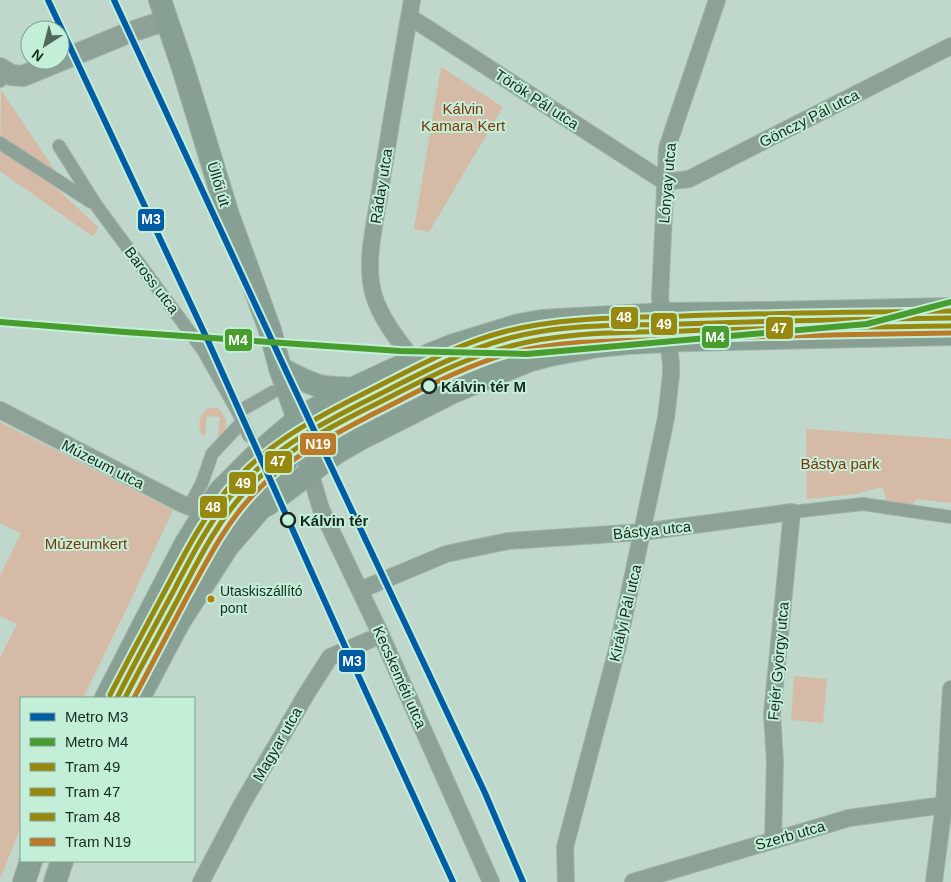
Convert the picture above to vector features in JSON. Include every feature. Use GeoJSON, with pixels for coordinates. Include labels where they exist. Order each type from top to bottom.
{"type":"FeatureCollection","features":[{"type":"Feature","properties":{"kind":"main road","name":"Üllői út"},"geometry":{"type":"LineString","coordinates":[[163,10],[228,215],[270,330],[280,368]]}},
{"type":"Feature","properties":{"kind":"main road"},"geometry":{"type":"LineString","coordinates":[[107,697],[186,543],[199,506],[234,476],[255,442],[352,389],[414,360],[451,346],[542,320],[664,314],[951,309]]}},
{"type":"Feature","properties":{"kind":"main road"},"geometry":{"type":"LineString","coordinates":[[140,697],[179,622],[216,563],[228,546],[260,510],[336,453],[453,392],[528,361],[571,350],[598,346],[668,342],[951,334]]}},
{"type":"Feature","properties":{"kind":"main road"},"geometry":{"type":"LineString","coordinates":[[280,368],[323,387],[352,389]]}},
{"type":"Feature","properties":{"kind":"main road"},"geometry":{"type":"LineString","coordinates":[[260,510],[286,462],[294,439],[298,419],[280,368]]}},
{"type":"Feature","properties":{"kind":"main road"},"geometry":{"type":"LineString","coordinates":[[255,442],[275,432],[282,400],[280,368]]}},
{"type":"Feature","properties":{"kind":"main road"},"geometry":{"type":"LineString","coordinates":[[24,882],[31,862]]}},
{"type":"Feature","properties":{"kind":"main road"},"geometry":{"type":"LineString","coordinates":[[55,882],[62,862]]}},
{"type":"Feature","properties":{"kind":"street","name":"Ráday utca"},"geometry":{"type":"LineString","coordinates":[[412,0],[369,265],[374,296],[381,312],[393,333],[414,360]]}},
{"type":"Feature","properties":{"kind":"street","name":"Lónyay utca"},"geometry":{"type":"LineString","coordinates":[[668,342],[660,298],[667,148],[717,0]]}},
{"type":"Feature","properties":{"kind":"street"},"geometry":{"type":"LineString","coordinates":[[0,68],[12,75],[24,76],[128,33],[163,10]]}},
{"type":"Feature","properties":{"kind":"street","name":"Török Pál utca"},"geometry":{"type":"LineString","coordinates":[[410,17],[665,182]]}},
{"type":"Feature","properties":{"kind":"street","name":"Gönczy Pál utca"},"geometry":{"type":"LineString","coordinates":[[665,182],[689,178],[951,46]]}},
{"type":"Feature","properties":{"kind":"street","name":"Baross utca"},"geometry":{"type":"LineString","coordinates":[[0,143],[96,205]]}},
{"type":"Feature","properties":{"kind":"street","name":"Baross utca"},"geometry":{"type":"LineString","coordinates":[[59,146],[96,205],[203,350],[255,442]]}},
{"type":"Feature","properties":{"kind":"street","name":"Királyi Pál utca"},"geometry":{"type":"LineString","coordinates":[[566,882],[566,846],[618,646],[666,418],[671,375],[668,342]]}},
{"type":"Feature","properties":{"kind":"street"},"geometry":{"type":"LineString","coordinates":[[199,506],[202,483],[212,454],[240,417],[273,392]]}},
{"type":"Feature","properties":{"kind":"street","name":"Múzeum utca"},"geometry":{"type":"LineString","coordinates":[[0,410],[178,502],[199,506]]}},
{"type":"Feature","properties":{"kind":"street"},"geometry":{"type":"LineString","coordinates":[[298,419],[310,472]]}},
{"type":"Feature","properties":{"kind":"street","name":"Kecskeméti utca"},"geometry":{"type":"LineString","coordinates":[[310,472],[321,509],[381,635],[491,882]]}},
{"type":"Feature","properties":{"kind":"street","name":"Bástya utca"},"geometry":{"type":"LineString","coordinates":[[360,590],[446,554],[508,541],[642,532],[863,504],[951,517]]}},
{"type":"Feature","properties":{"kind":"street","name":"Fejér György utca"},"geometry":{"type":"LineString","coordinates":[[773,840],[775,762],[772,714],[792,512]]}},
{"type":"Feature","properties":{"kind":"street","name":"Magyar utca"},"geometry":{"type":"LineString","coordinates":[[201,882],[242,804],[330,657],[381,635]]}},
{"type":"Feature","properties":{"kind":"street"},"geometry":{"type":"LineString","coordinates":[[934,882],[948,804],[951,689]]}},
{"type":"Feature","properties":{"kind":"street","name":"Szerb utca"},"geometry":{"type":"LineString","coordinates":[[633,882],[849,818],[948,804]]}},
{"type":"Feature","properties":{"kind":"green space","name":"Kálvin Kamara Kert"},"geometry":{"type":"Polygon","coordinates":[[[441,67],[503,107],[429,232],[414,229],[441,67]]]}},
{"type":"Feature","properties":{"kind":"green space"},"geometry":{"type":"Polygon","coordinates":[[[1,90],[58,175],[53,185],[98,227],[92,236],[0,171],[1,90]]]}},
{"type":"Feature","properties":{"kind":"green space"},"geometry":{"type":"Polygon","coordinates":[[[208,408],[218,408],[224,415],[226,426],[220,437],[218,436],[220,417],[207,416],[205,435],[203,436],[201,432],[199,425],[202,414],[208,408]]]}},
{"type":"Feature","properties":{"kind":"green space","name":"Múzeumkert"},"geometry":{"type":"Polygon","coordinates":[[[0,422],[173,510],[83,697],[20,697],[20,829],[0,879],[0,658],[17,624],[0,616],[0,576],[21,533],[0,523],[0,422]]]}},
{"type":"Feature","properties":{"kind":"green space","name":"Bástya park"},"geometry":{"type":"Polygon","coordinates":[[[806,429],[951,439],[951,503],[916,499],[911,508],[888,504],[882,487],[856,494],[807,499],[806,429]]]}},
{"type":"Feature","properties":{"kind":"green space"},"geometry":{"type":"Polygon","coordinates":[[[794,676],[827,679],[823,723],[791,720],[794,676]]]}},
{"type":"Feature","properties":{"kind":"metro line","name":"M3"},"geometry":{"type":"LineString","coordinates":[[48,0],[209,343],[453,882]]}},
{"type":"Feature","properties":{"kind":"metro line","name":"M3"},"geometry":{"type":"LineString","coordinates":[[114,0],[485,793],[523,882]]}},
{"type":"Feature","properties":{"kind":"metro line","name":"M4"},"geometry":{"type":"LineString","coordinates":[[0,322],[400,351],[527,354],[867,324],[951,302]]}},
{"type":"Feature","properties":{"kind":"tram line","name":"48"},"geometry":{"type":"LineString","coordinates":[[110,695],[193,538],[216,503],[239,476],[270,449],[304,426],[432,359],[469,343],[507,331],[550,323],[616,318],[951,311]]}},
{"type":"Feature","properties":{"kind":"tram line","name":"49"},"geometry":{"type":"LineString","coordinates":[[118,697],[199,543],[214,519],[244,481],[275,454],[309,432],[364,402],[451,359],[506,339],[549,330],[570,328],[614,325],[951,318]]}},
{"type":"Feature","properties":{"kind":"tram line","name":"47"},"geometry":{"type":"LineString","coordinates":[[126,697],[208,543],[244,493],[272,466],[319,434],[439,372],[475,357],[511,346],[575,335],[750,329],[951,326]]}},
{"type":"Feature","properties":{"kind":"tram line","name":"N19"},"geometry":{"type":"LineString","coordinates":[[135,697],[216,545],[252,496],[293,460],[324,440],[423,388],[458,372],[511,353],[532,348],[575,343],[951,333]]}},
{"type":"Feature","properties":{"kind":"place","name":"Kálvin tér M"},"geometry":{"type":"Point","coordinates":[429,386]}},
{"type":"Feature","properties":{"kind":"place","name":"Kálvin tér"},"geometry":{"type":"Point","coordinates":[288,520]}},
{"type":"Feature","properties":{"kind":"place","name":"Utaskiszállító pont"},"geometry":{"type":"Point","coordinates":[211,599]}}]}
